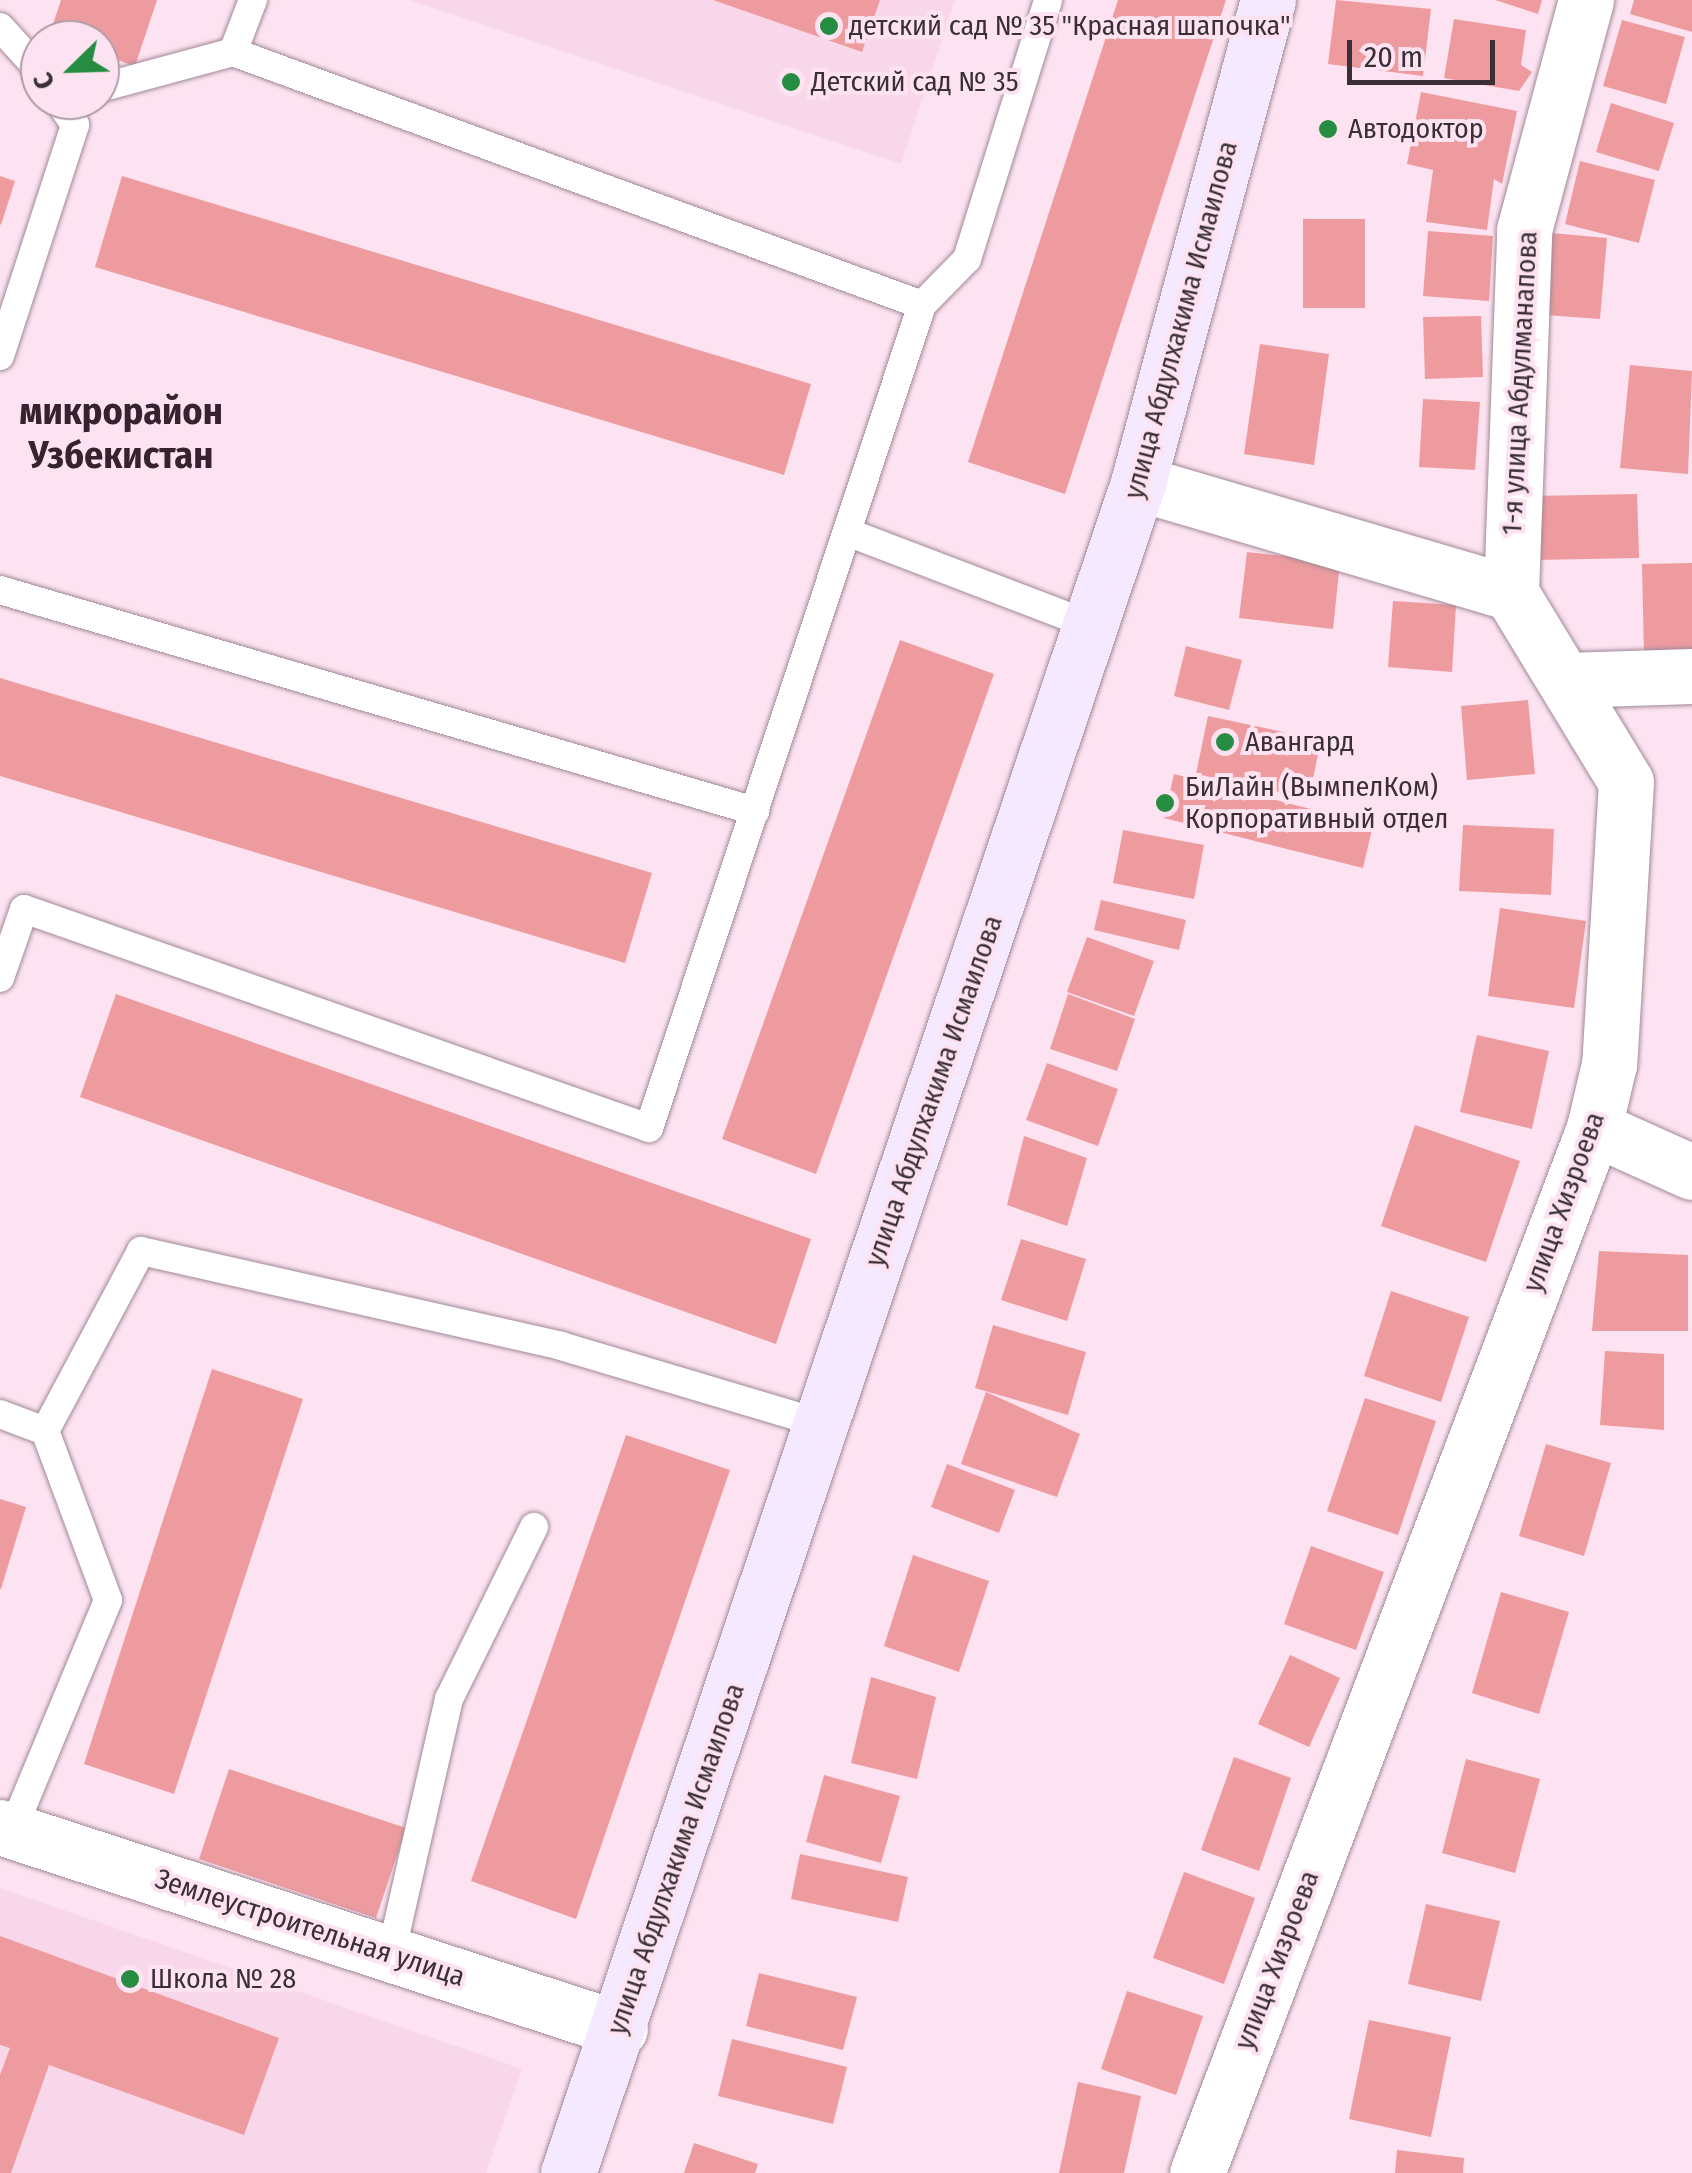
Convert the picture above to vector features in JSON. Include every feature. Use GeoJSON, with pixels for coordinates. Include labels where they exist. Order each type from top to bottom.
{"type":"FeatureCollection","features":[{"type":"Feature","properties":{"kind":"main road","name":"улица Абдулхакима Исмаилова"},"geometry":{"type":"LineString","coordinates":[[568,2173],[1138,483],[1268,0]]}},
{"type":"Feature","properties":{"kind":"street","name":"1-я улица Абдулманапова"},"geometry":{"type":"LineString","coordinates":[[1511,593],[1524,230],[1586,0]]}},
{"type":"Feature","properties":{"kind":"street"},"geometry":{"type":"LineString","coordinates":[[1138,483],[1511,593]]}},
{"type":"Feature","properties":{"kind":"street","name":"улица Хизроева"},"geometry":{"type":"LineString","coordinates":[[1197,2173],[1594,1128],[1609,1064],[1626,782],[1511,593]]}},
{"type":"Feature","properties":{"kind":"street"},"geometry":{"type":"LineString","coordinates":[[1566,680],[1692,676]]}},
{"type":"Feature","properties":{"kind":"street"},"geometry":{"type":"LineString","coordinates":[[1594,1128],[1692,1172]]}},
{"type":"Feature","properties":{"kind":"street","name":"Землеустроительная улица"},"geometry":{"type":"LineString","coordinates":[[6,1829],[620,2028]]}},
{"type":"Feature","properties":{"kind":"lane"},"geometry":{"type":"LineString","coordinates":[[233,52],[252,0]]}},
{"type":"Feature","properties":{"kind":"lane"},"geometry":{"type":"LineString","coordinates":[[0,978],[24,909],[649,1128],[922,305],[968,258],[1048,0]]}},
{"type":"Feature","properties":{"kind":"lane"},"geometry":{"type":"LineString","coordinates":[[0,26],[20,49]]}},
{"type":"Feature","properties":{"kind":"lane"},"geometry":{"type":"LineString","coordinates":[[120,83],[233,52],[922,305]]}},
{"type":"Feature","properties":{"kind":"lane"},"geometry":{"type":"LineString","coordinates":[[0,356],[75,126],[71,120]]}},
{"type":"Feature","properties":{"kind":"lane"},"geometry":{"type":"LineString","coordinates":[[847,532],[1090,625]]}},
{"type":"Feature","properties":{"kind":"lane"},"geometry":{"type":"LineString","coordinates":[[0,590],[755,811]]}},
{"type":"Feature","properties":{"kind":"lane"},"geometry":{"type":"LineString","coordinates":[[6,1829],[108,1600],[45,1431],[142,1251],[562,1346],[822,1424]]}},
{"type":"Feature","properties":{"kind":"lane"},"geometry":{"type":"LineString","coordinates":[[0,1414],[45,1431]]}},
{"type":"Feature","properties":{"kind":"lane"},"geometry":{"type":"LineString","coordinates":[[392,1954],[449,1699],[534,1526]]}},
{"type":"Feature","properties":{"kind":"shaded area","name":"Детский сад № 35"},"geometry":{"type":"Polygon","coordinates":[[[409,0],[955,0],[901,164],[409,0]]]}},
{"type":"Feature","properties":{"kind":"shaded area","name":"Школа № 28"},"geometry":{"type":"Polygon","coordinates":[[[0,1888],[522,2069],[486,2173],[0,2173],[0,1888]]]}},
{"type":"Feature","properties":{"kind":"building"},"geometry":{"type":"Polygon","coordinates":[[[61,0],[157,0],[135,66],[120,61],[120,20],[54,20],[61,0]]]}},
{"type":"Feature","properties":{"kind":"building","name":"детский сад № 35 \"Красная шапочка\""},"geometry":{"type":"Polygon","coordinates":[[[713,0],[880,0],[862,52],[713,0]]]}},
{"type":"Feature","properties":{"kind":"building"},"geometry":{"type":"Polygon","coordinates":[[[1118,0],[1226,0],[1065,494],[968,462],[1118,0]]]}},
{"type":"Feature","properties":{"kind":"building"},"geometry":{"type":"Polygon","coordinates":[[[1336,0],[1431,9],[1423,76],[1328,64],[1336,0]]]}},
{"type":"Feature","properties":{"kind":"building"},"geometry":{"type":"Polygon","coordinates":[[[1495,0],[1542,0],[1538,14],[1495,0]]]}},
{"type":"Feature","properties":{"kind":"building"},"geometry":{"type":"Polygon","coordinates":[[[1634,0],[1692,0],[1692,32],[1630,14],[1634,0]]]}},
{"type":"Feature","properties":{"kind":"building"},"geometry":{"type":"Polygon","coordinates":[[[1454,19],[1526,30],[1521,65],[1532,72],[1519,91],[1444,78],[1454,19]]]}},
{"type":"Feature","properties":{"kind":"building"},"geometry":{"type":"Polygon","coordinates":[[[1622,20],[1685,37],[1666,104],[1603,86],[1622,20]]]}},
{"type":"Feature","properties":{"kind":"building"},"geometry":{"type":"Polygon","coordinates":[[[1421,92],[1517,111],[1502,184],[1494,179],[1487,230],[1426,222],[1433,170],[1407,164],[1421,92]]]}},
{"type":"Feature","properties":{"kind":"building"},"geometry":{"type":"Polygon","coordinates":[[[1611,103],[1674,123],[1659,171],[1596,152],[1611,103]]]}},
{"type":"Feature","properties":{"kind":"building"},"geometry":{"type":"Polygon","coordinates":[[[1580,161],[1655,180],[1639,243],[1565,224],[1580,161]]]}},
{"type":"Feature","properties":{"kind":"building"},"geometry":{"type":"Polygon","coordinates":[[[0,176],[15,181],[1,225],[0,224],[0,176]]]}},
{"type":"Feature","properties":{"kind":"building"},"geometry":{"type":"Polygon","coordinates":[[[122,176],[811,384],[784,475],[95,267],[122,176]]]}},
{"type":"Feature","properties":{"kind":"building"},"geometry":{"type":"Polygon","coordinates":[[[1303,219],[1365,219],[1365,308],[1303,308],[1303,219]]]}},
{"type":"Feature","properties":{"kind":"building"},"geometry":{"type":"Polygon","coordinates":[[[1428,231],[1493,236],[1489,301],[1423,296],[1428,231]]]}},
{"type":"Feature","properties":{"kind":"building"},"geometry":{"type":"Polygon","coordinates":[[[1552,233],[1607,238],[1600,319],[1545,315],[1552,233]]]}},
{"type":"Feature","properties":{"kind":"building"},"geometry":{"type":"Polygon","coordinates":[[[1481,316],[1483,377],[1425,379],[1423,317],[1481,316]]]}},
{"type":"Feature","properties":{"kind":"building"},"geometry":{"type":"Polygon","coordinates":[[[1260,344],[1329,354],[1314,465],[1244,454],[1260,344]]]}},
{"type":"Feature","properties":{"kind":"building"},"geometry":{"type":"Polygon","coordinates":[[[1630,365],[1692,371],[1688,474],[1620,468],[1630,365]]]}},
{"type":"Feature","properties":{"kind":"building"},"geometry":{"type":"Polygon","coordinates":[[[1423,399],[1480,402],[1475,470],[1419,467],[1423,399]]]}},
{"type":"Feature","properties":{"kind":"building"},"geometry":{"type":"Polygon","coordinates":[[[1637,494],[1639,558],[1534,560],[1532,496],[1637,494]]]}},
{"type":"Feature","properties":{"kind":"building"},"geometry":{"type":"Polygon","coordinates":[[[1247,552],[1340,562],[1333,629],[1239,618],[1247,552]]]}},
{"type":"Feature","properties":{"kind":"building"},"geometry":{"type":"Polygon","coordinates":[[[1692,563],[1692,655],[1644,656],[1642,564],[1692,563]]]}},
{"type":"Feature","properties":{"kind":"building"},"geometry":{"type":"Polygon","coordinates":[[[1393,601],[1456,605],[1452,672],[1388,667],[1393,601]]]}},
{"type":"Feature","properties":{"kind":"building"},"geometry":{"type":"Polygon","coordinates":[[[900,640],[994,674],[816,1174],[722,1139],[900,640]]]}},
{"type":"Feature","properties":{"kind":"building"},"geometry":{"type":"Polygon","coordinates":[[[1186,646],[1242,660],[1229,710],[1174,696],[1186,646]]]}},
{"type":"Feature","properties":{"kind":"building"},"geometry":{"type":"Polygon","coordinates":[[[0,678],[652,873],[625,963],[0,776],[0,678]]]}},
{"type":"Feature","properties":{"kind":"building"},"geometry":{"type":"Polygon","coordinates":[[[1528,700],[1535,774],[1467,780],[1461,706],[1528,700]]]}},
{"type":"Feature","properties":{"kind":"building"},"geometry":{"type":"Polygon","coordinates":[[[1208,716],[1321,740],[1309,798],[1196,774],[1208,716]]]}},
{"type":"Feature","properties":{"kind":"building"},"geometry":{"type":"Polygon","coordinates":[[[1174,774],[1373,825],[1363,868],[1164,818],[1174,774]]]}},
{"type":"Feature","properties":{"kind":"building"},"geometry":{"type":"Polygon","coordinates":[[[1463,825],[1554,829],[1551,895],[1459,891],[1463,825]]]}},
{"type":"Feature","properties":{"kind":"building"},"geometry":{"type":"Polygon","coordinates":[[[1123,830],[1204,845],[1194,899],[1113,883],[1123,830]]]}},
{"type":"Feature","properties":{"kind":"building"},"geometry":{"type":"Polygon","coordinates":[[[1101,900],[1186,920],[1179,950],[1094,930],[1101,900]]]}},
{"type":"Feature","properties":{"kind":"building"},"geometry":{"type":"Polygon","coordinates":[[[1500,908],[1586,921],[1574,1008],[1488,996],[1500,908]]]}},
{"type":"Feature","properties":{"kind":"building"},"geometry":{"type":"Polygon","coordinates":[[[1087,937],[1154,961],[1134,1016],[1067,992],[1087,937]]]}},
{"type":"Feature","properties":{"kind":"building"},"geometry":{"type":"Polygon","coordinates":[[[116,994],[811,1239],[776,1344],[80,1097],[116,994]]]}},
{"type":"Feature","properties":{"kind":"building"},"geometry":{"type":"Polygon","coordinates":[[[1068,994],[1135,1019],[1117,1071],[1050,1049],[1068,994]]]}},
{"type":"Feature","properties":{"kind":"building"},"geometry":{"type":"Polygon","coordinates":[[[1477,1035],[1549,1051],[1532,1129],[1460,1112],[1477,1035]]]}},
{"type":"Feature","properties":{"kind":"building"},"geometry":{"type":"Polygon","coordinates":[[[1047,1063],[1118,1089],[1098,1146],[1026,1120],[1047,1063]]]}},
{"type":"Feature","properties":{"kind":"building"},"geometry":{"type":"Polygon","coordinates":[[[1415,1125],[1520,1161],[1486,1262],[1381,1226],[1415,1125]]]}},
{"type":"Feature","properties":{"kind":"building"},"geometry":{"type":"Polygon","coordinates":[[[1024,1136],[1087,1158],[1067,1226],[1007,1205],[1024,1136]]]}},
{"type":"Feature","properties":{"kind":"building"},"geometry":{"type":"Polygon","coordinates":[[[1021,1239],[1086,1259],[1067,1321],[1001,1300],[1021,1239]]]}},
{"type":"Feature","properties":{"kind":"building"},"geometry":{"type":"Polygon","coordinates":[[[1599,1251],[1688,1255],[1688,1331],[1592,1331],[1599,1251]]]}},
{"type":"Feature","properties":{"kind":"building"},"geometry":{"type":"Polygon","coordinates":[[[1391,1291],[1469,1317],[1441,1402],[1364,1376],[1391,1291]]]}},
{"type":"Feature","properties":{"kind":"building"},"geometry":{"type":"Polygon","coordinates":[[[993,1325],[1086,1352],[1068,1415],[975,1388],[993,1325]]]}},
{"type":"Feature","properties":{"kind":"building"},"geometry":{"type":"Polygon","coordinates":[[[1605,1351],[1664,1354],[1664,1430],[1600,1425],[1605,1351]]]}},
{"type":"Feature","properties":{"kind":"building"},"geometry":{"type":"Polygon","coordinates":[[[212,1369],[303,1399],[174,1794],[84,1764],[212,1369]]]}},
{"type":"Feature","properties":{"kind":"building"},"geometry":{"type":"Polygon","coordinates":[[[986,1392],[1080,1434],[1057,1497],[961,1464],[986,1392]]]}},
{"type":"Feature","properties":{"kind":"building"},"geometry":{"type":"Polygon","coordinates":[[[1365,1398],[1436,1421],[1398,1535],[1327,1511],[1365,1398]]]}},
{"type":"Feature","properties":{"kind":"building"},"geometry":{"type":"Polygon","coordinates":[[[626,1435],[730,1470],[576,1919],[471,1881],[626,1435]]]}},
{"type":"Feature","properties":{"kind":"building"},"geometry":{"type":"Polygon","coordinates":[[[1546,1444],[1611,1463],[1584,1556],[1519,1536],[1546,1444]]]}},
{"type":"Feature","properties":{"kind":"building"},"geometry":{"type":"Polygon","coordinates":[[[947,1464],[1015,1490],[999,1533],[931,1507],[947,1464]]]}},
{"type":"Feature","properties":{"kind":"building"},"geometry":{"type":"Polygon","coordinates":[[[0,1499],[26,1507],[1,1589],[0,1589],[0,1499]]]}},
{"type":"Feature","properties":{"kind":"building"},"geometry":{"type":"Polygon","coordinates":[[[1311,1546],[1384,1572],[1356,1650],[1284,1624],[1311,1546]]]}},
{"type":"Feature","properties":{"kind":"building"},"geometry":{"type":"Polygon","coordinates":[[[913,1555],[989,1581],[959,1672],[884,1646],[913,1555]]]}},
{"type":"Feature","properties":{"kind":"building"},"geometry":{"type":"Polygon","coordinates":[[[1501,1592],[1569,1612],[1539,1714],[1472,1693],[1501,1592]]]}},
{"type":"Feature","properties":{"kind":"building"},"geometry":{"type":"Polygon","coordinates":[[[1290,1655],[1340,1678],[1309,1747],[1258,1724],[1290,1655]]]}},
{"type":"Feature","properties":{"kind":"building"},"geometry":{"type":"Polygon","coordinates":[[[871,1677],[936,1697],[917,1779],[851,1763],[871,1677]]]}},
{"type":"Feature","properties":{"kind":"building"},"geometry":{"type":"Polygon","coordinates":[[[1234,1757],[1291,1778],[1259,1871],[1201,1850],[1234,1757]]]}},
{"type":"Feature","properties":{"kind":"building"},"geometry":{"type":"Polygon","coordinates":[[[1466,1759],[1540,1779],[1515,1873],[1442,1853],[1466,1759]]]}},
{"type":"Feature","properties":{"kind":"building"},"geometry":{"type":"Polygon","coordinates":[[[229,1769],[406,1828],[376,1918],[199,1859],[229,1769]]]}},
{"type":"Feature","properties":{"kind":"building"},"geometry":{"type":"Polygon","coordinates":[[[824,1775],[900,1796],[881,1863],[806,1842],[824,1775]]]}},
{"type":"Feature","properties":{"kind":"building"},"geometry":{"type":"Polygon","coordinates":[[[800,1854],[908,1877],[898,1922],[791,1899],[800,1854]]]}},
{"type":"Feature","properties":{"kind":"building"},"geometry":{"type":"Polygon","coordinates":[[[1184,1872],[1255,1898],[1224,1984],[1153,1958],[1184,1872]]]}},
{"type":"Feature","properties":{"kind":"building"},"geometry":{"type":"Polygon","coordinates":[[[1426,1904],[1500,1921],[1481,2001],[1408,1984],[1426,1904]]]}},
{"type":"Feature","properties":{"kind":"building"},"geometry":{"type":"Polygon","coordinates":[[[0,1936],[279,2038],[244,2135],[49,2065],[11,2173],[0,2173],[0,2075],[10,2048],[0,2045],[0,1936]]]}},
{"type":"Feature","properties":{"kind":"building"},"geometry":{"type":"Polygon","coordinates":[[[759,1973],[857,1997],[843,2050],[746,2026],[759,1973]]]}},
{"type":"Feature","properties":{"kind":"building"},"geometry":{"type":"Polygon","coordinates":[[[1127,1991],[1203,2016],[1176,2095],[1101,2069],[1127,1991]]]}},
{"type":"Feature","properties":{"kind":"building"},"geometry":{"type":"Polygon","coordinates":[[[1369,2020],[1451,2037],[1431,2137],[1349,2119],[1369,2020]]]}},
{"type":"Feature","properties":{"kind":"building"},"geometry":{"type":"Polygon","coordinates":[[[732,2039],[847,2067],[833,2124],[718,2096],[732,2039]]]}},
{"type":"Feature","properties":{"kind":"building"},"geometry":{"type":"Polygon","coordinates":[[[1078,2082],[1141,2096],[1124,2173],[1059,2173],[1078,2082]]]}},
{"type":"Feature","properties":{"kind":"building"},"geometry":{"type":"Polygon","coordinates":[[[694,2143],[758,2164],[755,2173],[684,2173],[694,2143]]]}},
{"type":"Feature","properties":{"kind":"building"},"geometry":{"type":"Polygon","coordinates":[[[1397,2150],[1464,2158],[1463,2173],[1395,2173],[1397,2150]]]}},
{"type":"Feature","properties":{"kind":"place","name":"детский сад № 35 \"Красная шапочка\""},"geometry":{"type":"Point","coordinates":[829,26]}},
{"type":"Feature","properties":{"kind":"place","name":"Детский сад № 35"},"geometry":{"type":"Point","coordinates":[791,82]}},
{"type":"Feature","properties":{"kind":"place","name":"Автодоктор"},"geometry":{"type":"Point","coordinates":[1328,129]}},
{"type":"Feature","properties":{"kind":"place","name":"Авангард"},"geometry":{"type":"Point","coordinates":[1225,742]}},
{"type":"Feature","properties":{"kind":"place","name":"БиЛайн (ВымпелКом) Корпоративный отдел"},"geometry":{"type":"Point","coordinates":[1165,803]}},
{"type":"Feature","properties":{"kind":"place","name":"Школа № 28"},"geometry":{"type":"Point","coordinates":[130,1979]}},
{"type":"Feature","properties":{"kind":"district","name":"микрорайон Узбекистан"},"geometry":{"type":"Point","coordinates":[121,434]}}]}
